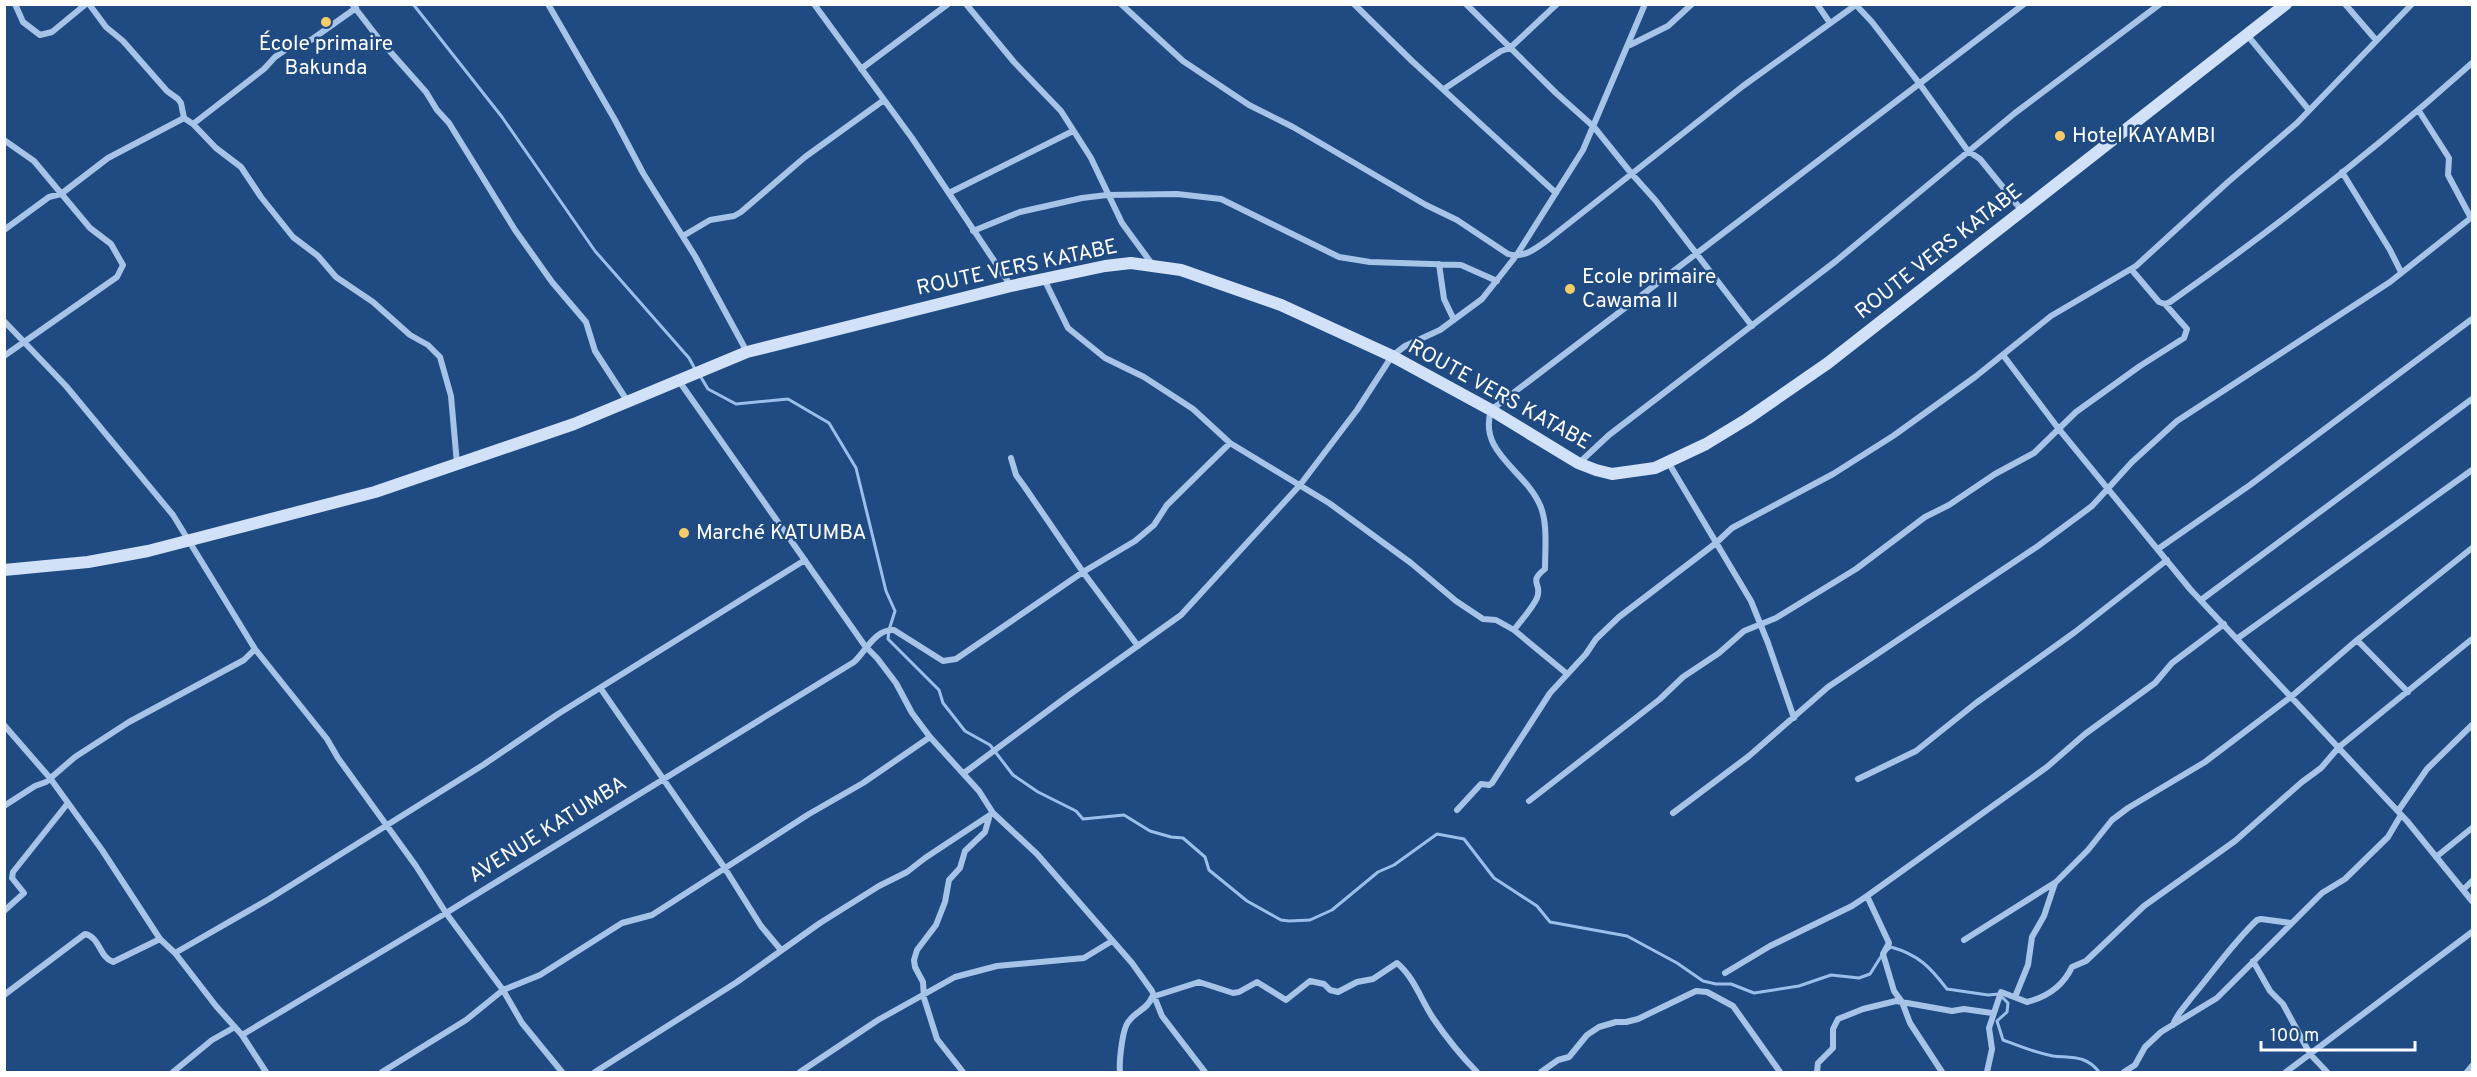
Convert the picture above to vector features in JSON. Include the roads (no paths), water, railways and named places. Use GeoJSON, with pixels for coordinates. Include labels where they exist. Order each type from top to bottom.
{"type":"FeatureCollection","features":[{"type":"Feature","properties":{"kind":"street"},"geometry":{"type":"LineString","coordinates":[[15,4],[22,22],[40,35],[52,32],[88,4],[106,27],[123,41],[167,91],[182,103],[184,118]]}},
{"type":"Feature","properties":{"kind":"street"},"geometry":{"type":"LineString","coordinates":[[548,4],[615,120],[643,174],[683,236],[747,352]]}},
{"type":"Feature","properties":{"kind":"street"},"geometry":{"type":"LineString","coordinates":[[814,4],[949,193],[1011,286]]}},
{"type":"Feature","properties":{"kind":"street"},"geometry":{"type":"LineString","coordinates":[[861,69],[948,4]]}},
{"type":"Feature","properties":{"kind":"street"},"geometry":{"type":"LineString","coordinates":[[966,4],[1014,62],[1056,103],[1091,158],[1107,195],[1129,235],[1152,264]]}},
{"type":"Feature","properties":{"kind":"street"},"geometry":{"type":"LineString","coordinates":[[1121,4],[1183,61],[1249,105],[1293,127],[1426,205],[1457,220],[1508,254],[1516,256],[1523,255],[1549,239],[1743,86],[1857,5],[1919,83],[1968,151],[1980,159],[2023,212]]}},
{"type":"Feature","properties":{"kind":"street"},"geometry":{"type":"LineString","coordinates":[[1353,4],[1556,193]]}},
{"type":"Feature","properties":{"kind":"street"},"geometry":{"type":"LineString","coordinates":[[1466,4],[1594,127],[1656,201],[1752,326]]}},
{"type":"Feature","properties":{"kind":"street"},"geometry":{"type":"LineString","coordinates":[[1444,89],[1501,51],[1510,48],[1557,4]]}},
{"type":"Feature","properties":{"kind":"street"},"geometry":{"type":"LineString","coordinates":[[964,773],[1138,645],[1162,630],[1189,607],[1300,484],[1357,410],[1392,356],[1405,345],[1440,330],[1482,298],[1516,256],[1570,174],[1594,127],[1630,45],[1645,4]]}},
{"type":"Feature","properties":{"kind":"street"},"geometry":{"type":"LineString","coordinates":[[1630,45],[1668,26],[1692,4]]}},
{"type":"Feature","properties":{"kind":"street"},"geometry":{"type":"LineString","coordinates":[[1816,4],[1830,23]]}},
{"type":"Feature","properties":{"kind":"street"},"geometry":{"type":"LineString","coordinates":[[1514,630],[1536,601],[1538,594],[1535,579],[1545,570],[1544,515],[1535,494],[1497,451],[1490,439],[1487,423],[1491,410],[1852,138],[1919,83],[2024,4]]}},
{"type":"Feature","properties":{"kind":"street"},"geometry":{"type":"LineString","coordinates":[[1578,463],[1609,435],[1887,220],[2015,113],[2160,4]]}},
{"type":"Feature","properties":{"kind":"street","name":"ROUTE VERS KATABE"},"geometry":{"type":"LineString","coordinates":[[4,570],[88,562],[188,541],[375,492],[574,424],[747,352],[1011,286],[1105,266],[1131,263],[1152,264],[1181,270],[1281,305],[1392,356],[1491,410],[1578,463],[1612,474],[1635,473],[1655,468],[1706,444],[1800,383],[2023,212],[2286,4]]}},
{"type":"Feature","properties":{"kind":"street"},"geometry":{"type":"LineString","coordinates":[[2345,4],[2376,40]]}},
{"type":"Feature","properties":{"kind":"street"},"geometry":{"type":"LineString","coordinates":[[1457,810],[1481,784],[1492,783],[1550,693],[1586,654],[1596,639],[1619,617],[1716,543],[1729,530],[1823,480],[1893,436],[2003,355],[2051,316],[2131,269],[2309,110],[2412,4]]}},
{"type":"Feature","properties":{"kind":"street"},"geometry":{"type":"LineString","coordinates":[[194,124],[264,69],[275,57],[294,44],[311,40],[354,6],[449,123],[515,230],[552,282],[586,322],[595,351],[629,402]]}},
{"type":"Feature","properties":{"kind":"street"},"geometry":{"type":"LineString","coordinates":[[2248,36],[2309,110]]}},
{"type":"Feature","properties":{"kind":"street"},"geometry":{"type":"LineString","coordinates":[[2165,304],[2207,276],[2342,172],[2419,111],[2472,63]]}},
{"type":"Feature","properties":{"kind":"street"},"geometry":{"type":"LineString","coordinates":[[683,236],[710,220],[734,216],[741,212],[805,157],[884,100]]}},
{"type":"Feature","properties":{"kind":"street"},"geometry":{"type":"LineString","coordinates":[[1673,813],[1749,756],[1828,687],[2038,546],[2092,506],[2133,462],[2177,421],[2390,282],[2472,217],[2448,175],[2449,158],[2419,111]]}},
{"type":"Feature","properties":{"kind":"street"},"geometry":{"type":"LineString","coordinates":[[184,118],[194,124],[216,148],[241,167],[261,197],[293,237],[318,256],[336,277],[373,302],[410,335],[428,345],[440,357],[451,396],[457,465]]}},
{"type":"Feature","properties":{"kind":"street"},"geometry":{"type":"LineString","coordinates":[[4,230],[49,197],[62,194],[108,158],[184,118]]}},
{"type":"Feature","properties":{"kind":"street"},"geometry":{"type":"LineString","coordinates":[[949,193],[1073,130]]}},
{"type":"Feature","properties":{"kind":"street"},"geometry":{"type":"LineString","coordinates":[[4,140],[34,161],[90,228],[111,244],[123,265],[117,277],[4,356]]}},
{"type":"Feature","properties":{"kind":"street"},"geometry":{"type":"LineString","coordinates":[[2342,172],[2401,272]]}},
{"type":"Feature","properties":{"kind":"street"},"geometry":{"type":"LineString","coordinates":[[973,231],[1020,212],[1082,198],[1107,195],[1177,194],[1221,199],[1339,257],[1370,262],[1471,267],[1497,281]]}},
{"type":"Feature","properties":{"kind":"street"},"geometry":{"type":"LineString","coordinates":[[1439,264],[1444,299],[1454,320]]}},
{"type":"Feature","properties":{"kind":"street"},"geometry":{"type":"LineString","coordinates":[[1529,801],[1660,699],[1683,677],[1712,659],[1744,631],[1776,618],[1856,569],[1925,517],[1949,505],[1995,474],[2034,453],[2058,428],[2140,366],[2184,338],[2187,329],[2165,304],[2159,302],[2131,269]]}},
{"type":"Feature","properties":{"kind":"street"},"geometry":{"type":"LineString","coordinates":[[1044,279],[1068,328],[1105,358],[1144,377],[1193,409],[1230,443],[1300,484],[1411,563],[1456,602],[1482,619],[1496,620],[1514,630],[1566,674]]}},
{"type":"Feature","properties":{"kind":"street"},"geometry":{"type":"LineString","coordinates":[[2158,549],[2250,484],[2472,319]]}},
{"type":"Feature","properties":{"kind":"street"},"geometry":{"type":"LineString","coordinates":[[4,321],[66,386],[173,515],[255,649],[327,739],[446,913],[503,990],[522,1023],[562,1072]]}},
{"type":"Feature","properties":{"kind":"street"},"geometry":{"type":"LineString","coordinates":[[2003,355],[2108,490],[2201,600],[2400,813],[2472,901]]}},
{"type":"Feature","properties":{"kind":"street"},"geometry":{"type":"LineString","coordinates":[[684,379],[805,560],[865,646],[878,658],[896,683],[930,737],[964,773],[991,816],[1032,849],[1112,941],[1152,990],[1152,997],[1161,1016],[1204,1072]]}},
{"type":"Feature","properties":{"kind":"street"},"geometry":{"type":"LineString","coordinates":[[2201,600],[2472,399]]}},
{"type":"Feature","properties":{"kind":"street"},"geometry":{"type":"LineString","coordinates":[[1083,573],[1129,545],[1148,530],[1167,505],[1230,443]]}},
{"type":"Feature","properties":{"kind":"street"},"geometry":{"type":"LineString","coordinates":[[1011,458],[1017,475],[1083,573],[1138,645]]}},
{"type":"Feature","properties":{"kind":"street"},"geometry":{"type":"LineString","coordinates":[[1668,462],[1750,601],[1768,643],[1794,718]]}},
{"type":"Feature","properties":{"kind":"street"},"geometry":{"type":"LineString","coordinates":[[2238,638],[2472,470]]}},
{"type":"Feature","properties":{"kind":"street"},"geometry":{"type":"LineString","coordinates":[[1964,940],[2056,882],[2088,850],[2112,820],[2205,762],[2292,696],[2356,640],[2472,548]]}},
{"type":"Feature","properties":{"kind":"street"},"geometry":{"type":"LineString","coordinates":[[175,953],[269,899],[483,765],[558,714],[805,560]]}},
{"type":"Feature","properties":{"kind":"street"},"geometry":{"type":"LineString","coordinates":[[1858,779],[1916,752],[1930,738],[2075,632],[2167,560]]}},
{"type":"Feature","properties":{"kind":"street","name":"AVENUE KATUMBA"},"geometry":{"type":"LineString","coordinates":[[242,1035],[446,913],[854,662],[865,646],[888,630],[894,630],[944,662],[956,659],[1083,573]]}},
{"type":"Feature","properties":{"kind":"street"},"geometry":{"type":"LineString","coordinates":[[1725,973],[1770,946],[1852,906],[1867,896],[2047,766],[2085,734],[2155,683],[2172,663],[2224,624]]}},
{"type":"Feature","properties":{"kind":"street"},"geometry":{"type":"LineString","coordinates":[[1988,1072],[1992,1049],[1989,1028],[2001,991],[2030,1002],[2056,989],[2066,979],[2072,967],[2086,961],[2132,916],[2235,841],[2321,768],[2339,747],[2472,639]]}},
{"type":"Feature","properties":{"kind":"street"},"geometry":{"type":"LineString","coordinates":[[2356,640],[2408,692]]}},
{"type":"Feature","properties":{"kind":"street"},"geometry":{"type":"LineString","coordinates":[[4,806],[50,778],[75,757],[120,728],[243,660],[255,649]]}},
{"type":"Feature","properties":{"kind":"street"},"geometry":{"type":"LineString","coordinates":[[601,689],[724,867],[761,926],[782,950]]}},
{"type":"Feature","properties":{"kind":"street"},"geometry":{"type":"LineString","coordinates":[[4,725],[50,778],[102,850],[159,939],[175,953],[242,1035],[266,1072]]}},
{"type":"Feature","properties":{"kind":"street"},"geometry":{"type":"LineString","coordinates":[[2124,1072],[2135,1069],[2147,1044],[2217,998],[2290,923],[2322,893],[2345,879],[2388,837],[2427,769],[2472,725]]}},
{"type":"Feature","properties":{"kind":"street"},"geometry":{"type":"LineString","coordinates":[[382,1072],[466,1020],[503,990],[540,975],[622,923],[652,915],[724,867],[863,783],[930,737]]}},
{"type":"Feature","properties":{"kind":"street"},"geometry":{"type":"LineString","coordinates":[[4,911],[24,893],[12,878],[13,873],[68,803]]}},
{"type":"Feature","properties":{"kind":"street"},"geometry":{"type":"LineString","coordinates":[[595,1072],[737,982],[820,923],[879,886],[907,872],[991,816]]}},
{"type":"Feature","properties":{"kind":"street"},"geometry":{"type":"LineString","coordinates":[[963,1072],[937,1039],[923,982],[915,967],[915,955],[936,925],[945,902],[949,880],[960,868],[965,851],[985,832],[991,816]]}},
{"type":"Feature","properties":{"kind":"street"},"geometry":{"type":"LineString","coordinates":[[2436,857],[2472,828]]}},
{"type":"Feature","properties":{"kind":"street"},"geometry":{"type":"LineString","coordinates":[[2464,889],[2472,881]]}},
{"type":"Feature","properties":{"kind":"street"},"geometry":{"type":"LineString","coordinates":[[2015,997],[2028,965],[2032,938],[2044,916],[2056,882]]}},
{"type":"Feature","properties":{"kind":"street"},"geometry":{"type":"LineString","coordinates":[[1867,896],[1889,943],[1883,954],[1894,991],[1902,1002],[1910,1023],[1942,1072]]}},
{"type":"Feature","properties":{"kind":"street"},"geometry":{"type":"LineString","coordinates":[[2173,1025],[2177,1014],[2213,968],[2224,958],[2237,939],[2257,920],[2290,923]]}},
{"type":"Feature","properties":{"kind":"street"},"geometry":{"type":"LineString","coordinates":[[2286,1072],[2472,932]]}},
{"type":"Feature","properties":{"kind":"street"},"geometry":{"type":"LineString","coordinates":[[4,995],[85,934],[93,937],[108,960],[113,962],[159,939]]}},
{"type":"Feature","properties":{"kind":"street"},"geometry":{"type":"LineString","coordinates":[[800,1072],[878,1020],[924,993],[968,972],[1025,962],[1084,958],[1112,941]]}},
{"type":"Feature","properties":{"kind":"street"},"geometry":{"type":"LineString","coordinates":[[2253,961],[2270,991],[2283,1004],[2310,1054],[2326,1072]]}},
{"type":"Feature","properties":{"kind":"street"},"geometry":{"type":"LineString","coordinates":[[1120,1072],[1121,1050],[1127,1022],[1146,1007],[1152,997],[1199,982],[1227,992],[1239,993],[1257,982],[1286,1000],[1310,981],[1324,984],[1330,990],[1338,992],[1357,982],[1373,979],[1397,963],[1417,988],[1432,1016],[1461,1056],[1477,1072]]}},
{"type":"Feature","properties":{"kind":"street"},"geometry":{"type":"LineString","coordinates":[[1541,1072],[1558,1060],[1569,1057],[1587,1035],[1599,1027],[1638,1019],[1675,1003],[1693,992],[1702,991],[1711,993],[1733,1006],[1780,1072]]}},
{"type":"Feature","properties":{"kind":"street"},"geometry":{"type":"LineString","coordinates":[[1817,1072],[1818,1063],[1832,1049],[1833,1029],[1838,1019],[1863,1009],[1902,1002],[1952,1011],[1964,1009],[1992,1013]]}},
{"type":"Feature","properties":{"kind":"street"},"geometry":{"type":"LineString","coordinates":[[173,1072],[212,1040],[235,1027]]}},
{"type":"Feature","properties":{"kind":"street"},"geometry":{"type":"LineString","coordinates":[[2467,1072],[2472,1066]]}},
{"type":"Feature","properties":{"kind":"waterway"},"geometry":{"type":"LineString","coordinates":[[413,4],[502,117],[595,251],[689,358],[695,369]]}},
{"type":"Feature","properties":{"kind":"waterway"},"geometry":{"type":"LineString","coordinates":[[699,374],[708,389],[736,404],[788,399],[829,423],[856,468],[886,591],[895,611],[888,639],[939,690],[943,703],[965,731],[990,745],[1013,775],[1038,792],[1076,811],[1083,819],[1124,815],[1150,831],[1183,838],[1205,857],[1209,870],[1247,901],[1281,920],[1310,920],[1332,910],[1378,872],[1394,865],[1437,834],[1464,839],[1494,878],[1537,906],[1550,922],[1627,936],[1677,963],[1703,981],[1731,984],[1754,993],[1799,986],[1831,975],[1859,978],[1870,974],[1882,955]]}},
{"type":"Feature","properties":{"kind":"waterway"},"geometry":{"type":"LineString","coordinates":[[1887,950],[1891,947],[1917,958],[1947,989],[1988,995],[1999,994],[2008,1003],[2007,1012],[1997,1021],[2003,1040],[2047,1055],[2084,1060],[2099,1072]]}},
{"type":"Feature","properties":{"kind":"place","name":"École primaire Bakunda"},"geometry":{"type":"Point","coordinates":[326,22]}},
{"type":"Feature","properties":{"kind":"place","name":"Hotel KAYAMBI"},"geometry":{"type":"Point","coordinates":[2060,136]}},
{"type":"Feature","properties":{"kind":"place","name":"Ecole primaire Cawama II"},"geometry":{"type":"Point","coordinates":[1570,289]}},
{"type":"Feature","properties":{"kind":"place","name":"Marché KATUMBA"},"geometry":{"type":"Point","coordinates":[684,533]}}]}
